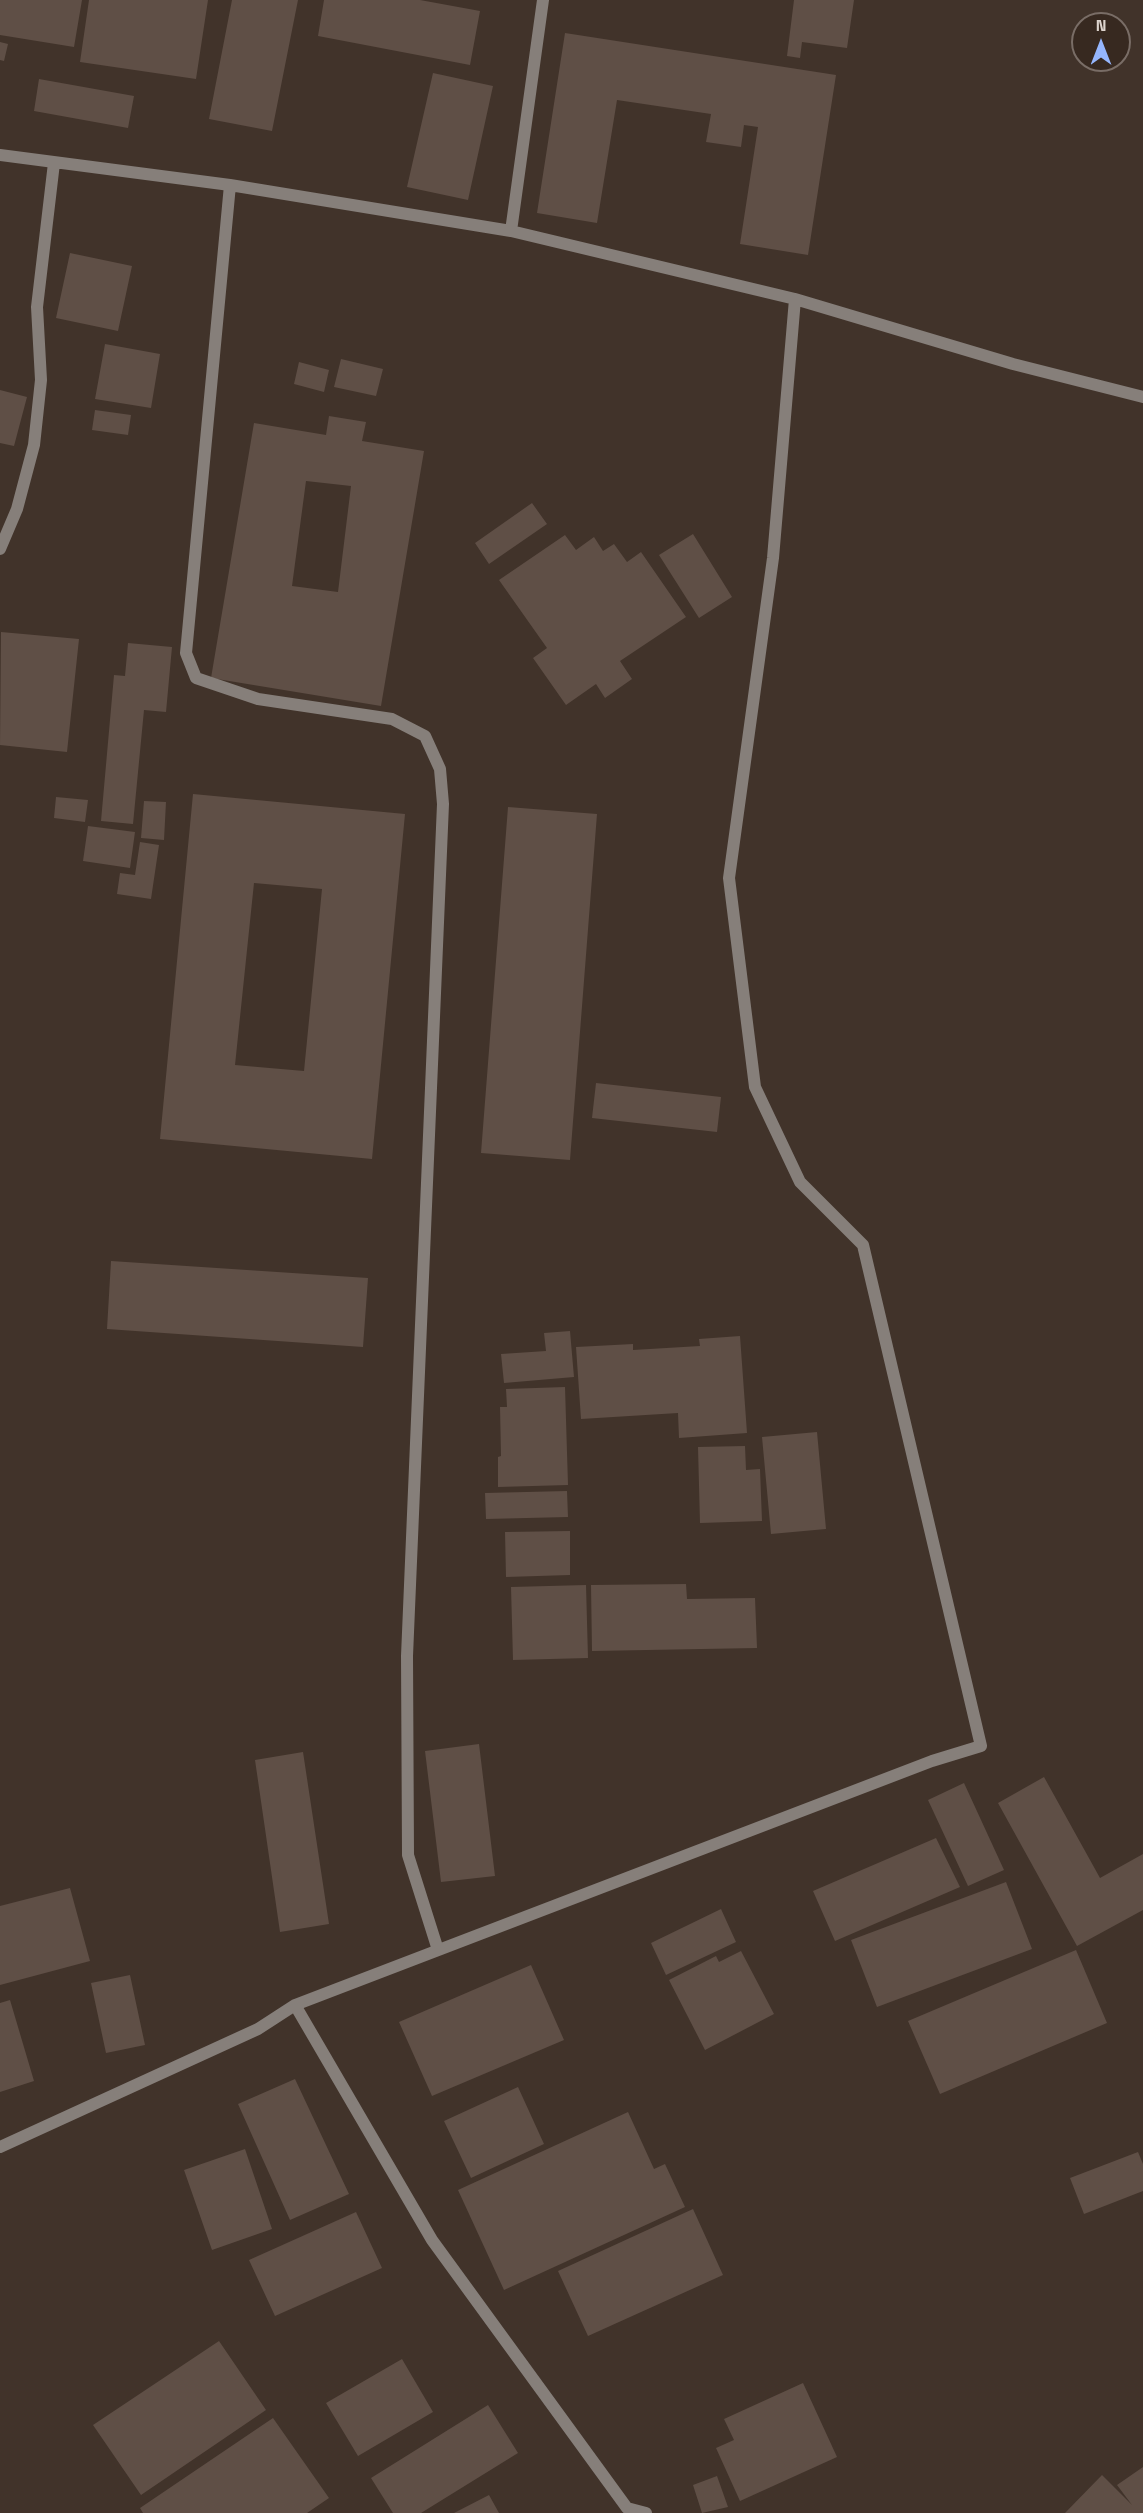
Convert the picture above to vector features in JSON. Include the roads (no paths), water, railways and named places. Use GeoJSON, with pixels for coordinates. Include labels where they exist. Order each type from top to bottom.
{"type":"FeatureCollection","features":[{"type":"Feature","properties":{"kind":"street"},"geometry":{"type":"LineString","coordinates":[[511,231],[543,0]]}},
{"type":"Feature","properties":{"kind":"street"},"geometry":{"type":"LineString","coordinates":[[0,155],[230,185],[511,231],[795,299],[1013,364],[1143,397]]}},
{"type":"Feature","properties":{"kind":"street"},"geometry":{"type":"LineString","coordinates":[[0,549],[17,509],[34,445],[40,380],[37,307],[54,163]]}},
{"type":"Feature","properties":{"kind":"street"},"geometry":{"type":"LineString","coordinates":[[230,185],[186,653],[196,678],[258,699],[392,719],[425,736],[440,769],[443,804],[407,1656],[408,1855],[438,1950]]}},
{"type":"Feature","properties":{"kind":"street"},"geometry":{"type":"LineString","coordinates":[[0,2147],[258,2029],[295,2005],[932,1761],[981,1746],[862,1245],[800,1182],[755,1087],[729,878],[774,558],[795,299]]}},
{"type":"Feature","properties":{"kind":"street"},"geometry":{"type":"LineString","coordinates":[[295,2005],[432,2240],[627,2508],[646,2513]]}}]}
